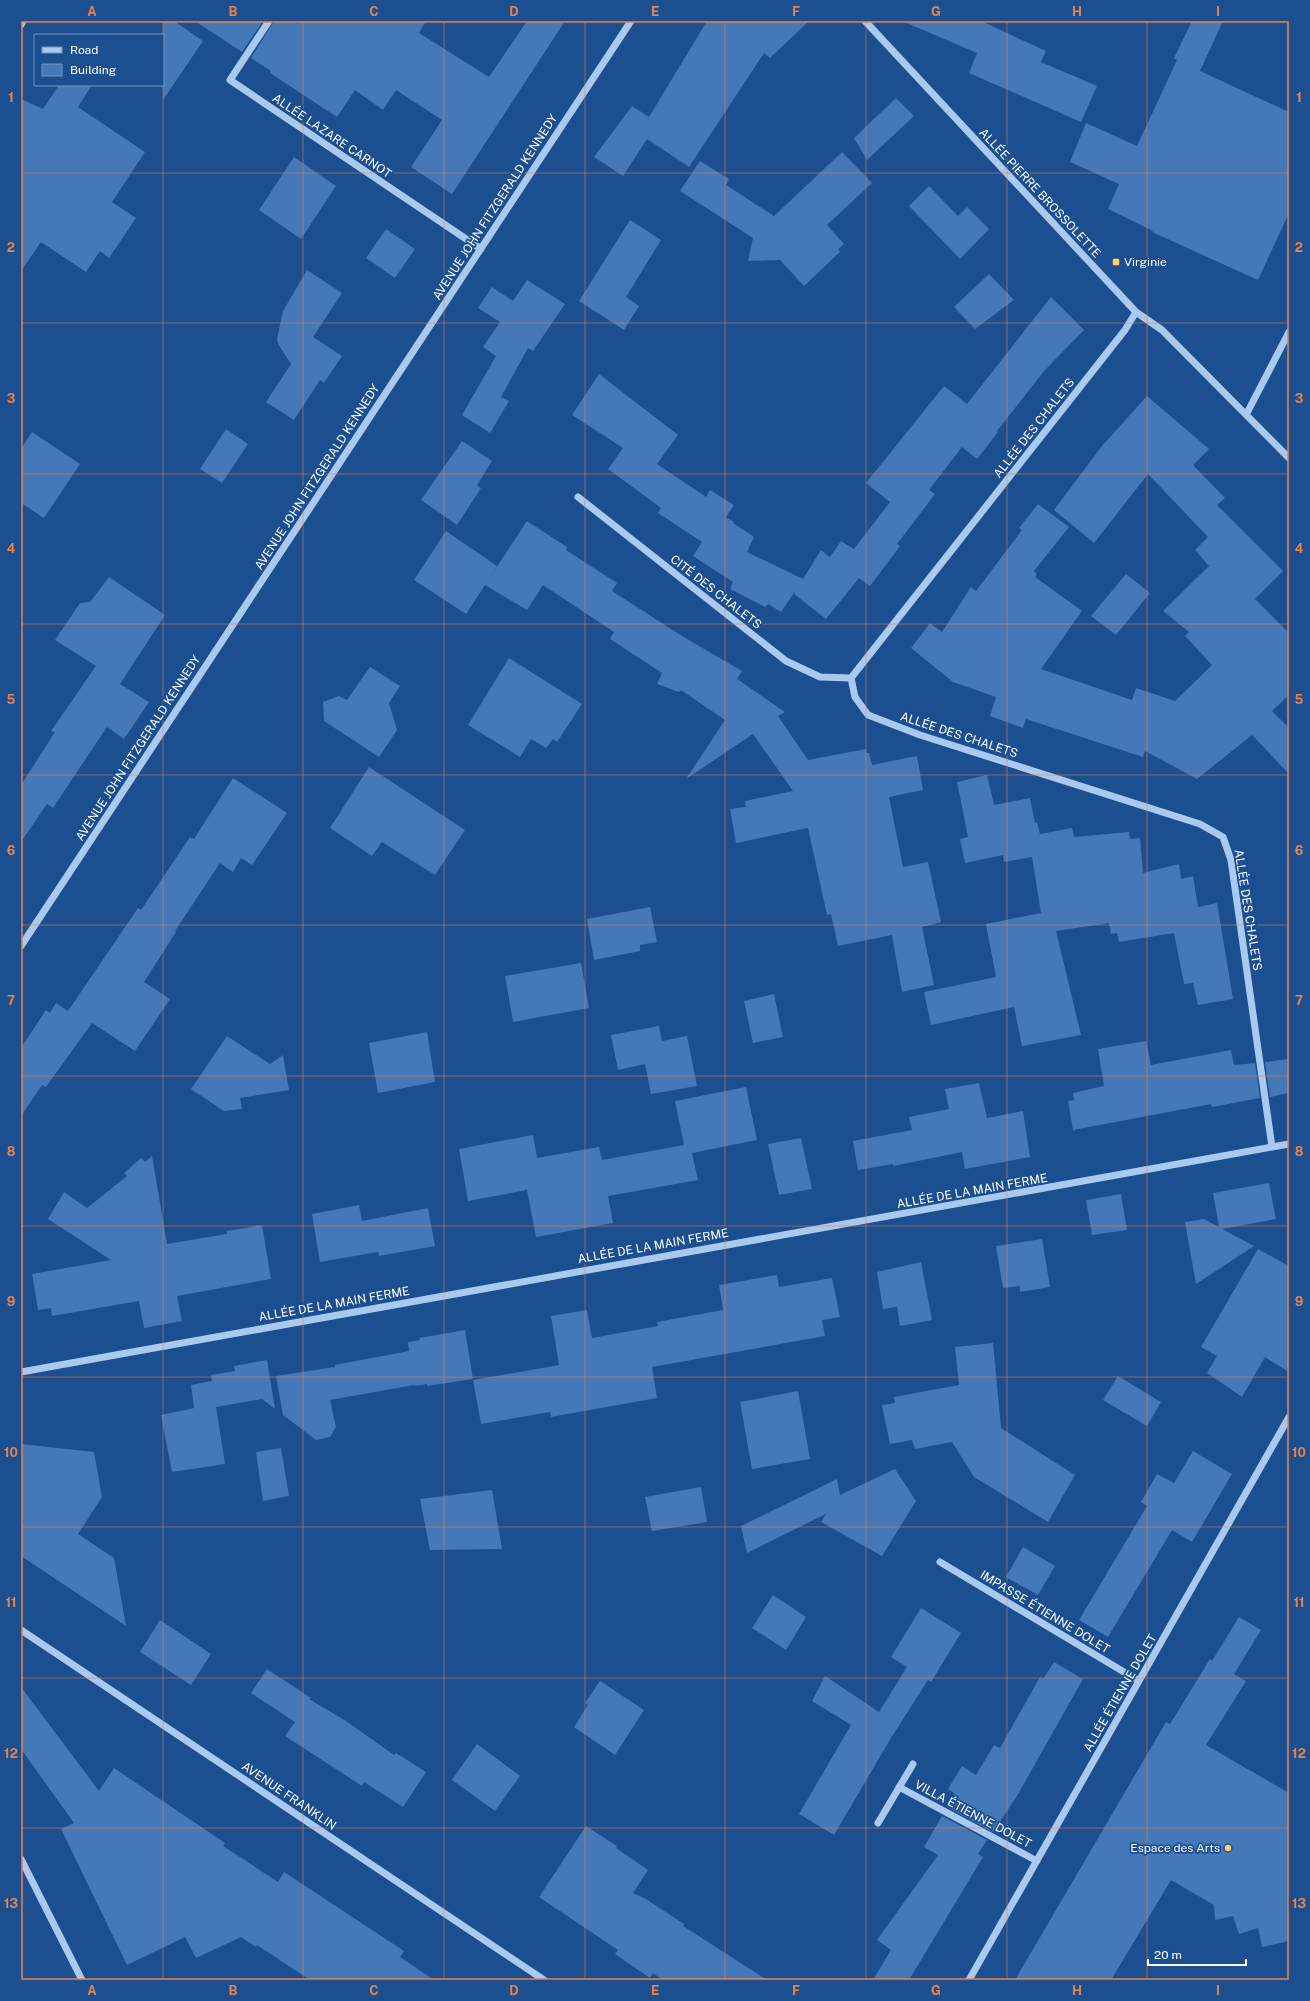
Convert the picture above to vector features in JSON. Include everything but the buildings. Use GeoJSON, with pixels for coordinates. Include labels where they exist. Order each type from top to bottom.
{"type":"FeatureCollection","features":[{"type":"Feature","properties":{"kind":"street"},"geometry":{"type":"LineString","coordinates":[[21,25],[23,21]]}},
{"type":"Feature","properties":{"kind":"street","name":"ALLÉE LAZARE CARNOT"},"geometry":{"type":"LineString","coordinates":[[269,21],[230,80],[481,248]]}},
{"type":"Feature","properties":{"kind":"street","name":"AVENUE JOHN FITZGERALD KENNEDY"},"geometry":{"type":"LineString","coordinates":[[21,946],[631,21]]}},
{"type":"Feature","properties":{"kind":"street","name":"ALLÉE PIERRE BROSSOLETTE"},"geometry":{"type":"LineString","coordinates":[[865,21],[1136,312],[1162,330],[1247,413],[1289,458]]}},
{"type":"Feature","properties":{"kind":"street","name":"ALLÉE DES CHALETS"},"geometry":{"type":"LineString","coordinates":[[1136,312],[1125,330],[851,678],[855,697],[868,715],[920,735],[1200,824],[1223,837],[1230,860],[1272,1147]]}},
{"type":"Feature","properties":{"kind":"street"},"geometry":{"type":"LineString","coordinates":[[1247,413],[1289,332]]}},
{"type":"Feature","properties":{"kind":"street","name":"CITÉ DES CHALETS"},"geometry":{"type":"LineString","coordinates":[[578,497],[786,661],[820,677],[851,678]]}},
{"type":"Feature","properties":{"kind":"street","name":"ALLÉE DE LA MAIN FERME"},"geometry":{"type":"LineString","coordinates":[[21,1372],[1289,1144]]}},
{"type":"Feature","properties":{"kind":"street","name":"ALLÉE ÉTIENNE DOLET"},"geometry":{"type":"LineString","coordinates":[[969,1980],[1289,1417]]}},
{"type":"Feature","properties":{"kind":"street","name":"IMPASSE ÉTIENNE DOLET"},"geometry":{"type":"LineString","coordinates":[[940,1562],[1139,1681]]}},
{"type":"Feature","properties":{"kind":"street","name":"AVENUE FRANKLIN"},"geometry":{"type":"LineString","coordinates":[[21,1630],[544,1980]]}},
{"type":"Feature","properties":{"kind":"street","name":"VILLA ÉTIENNE DOLET"},"geometry":{"type":"LineString","coordinates":[[878,1823],[913,1764]]}},
{"type":"Feature","properties":{"kind":"street","name":"VILLA ÉTIENNE DOLET"},"geometry":{"type":"LineString","coordinates":[[899,1787],[1037,1861]]}},
{"type":"Feature","properties":{"kind":"street"},"geometry":{"type":"LineString","coordinates":[[21,1859],[82,1980]]}},
{"type":"Feature","properties":{"kind":"place","name":"Virginie"},"geometry":{"type":"Point","coordinates":[1116,262]}},
{"type":"Feature","properties":{"kind":"place","name":"Espace des Arts"},"geometry":{"type":"Point","coordinates":[1228,1848]}}]}
